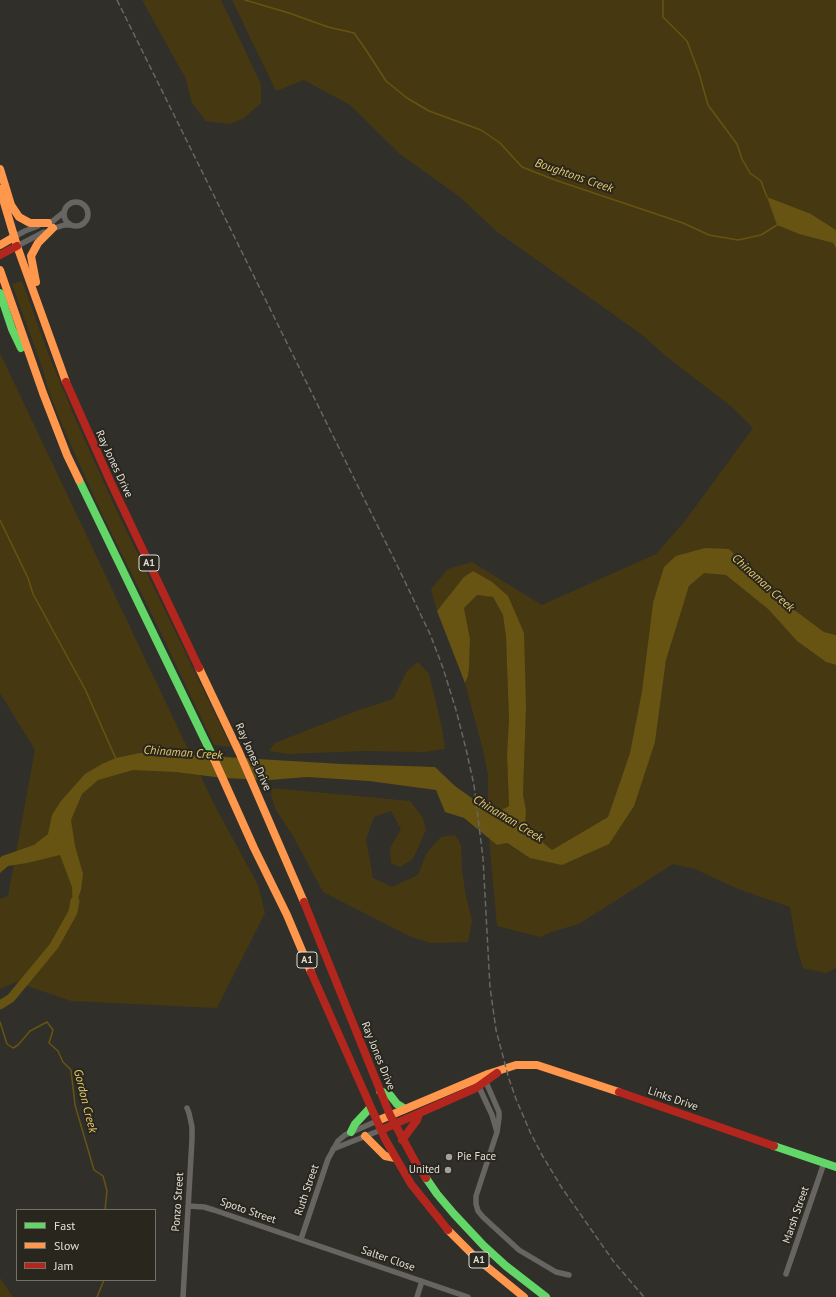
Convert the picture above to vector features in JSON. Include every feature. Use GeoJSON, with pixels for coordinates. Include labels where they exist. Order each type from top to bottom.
{"type":"FeatureCollection","features":[{"type":"Feature","properties":{"kind":"main road"},"geometry":{"type":"LineString","coordinates":[[0,169],[11,205],[19,217],[30,223],[50,226],[38,243],[31,261],[58,347],[62,374]]}},
{"type":"Feature","properties":{"kind":"main road","name":"Ray Jones Drive"},"geometry":{"type":"LineString","coordinates":[[0,189],[16,246],[62,374],[110,483],[260,799],[306,907],[394,1125],[430,1185],[463,1225],[496,1257],[531,1284],[543,1297]]}},
{"type":"Feature","properties":{"kind":"main road"},"geometry":{"type":"LineString","coordinates":[[0,245],[14,237]]}},
{"type":"Feature","properties":{"kind":"main road"},"geometry":{"type":"LineString","coordinates":[[0,255],[16,246]]}},
{"type":"Feature","properties":{"kind":"main road","name":"A1"},"geometry":{"type":"LineString","coordinates":[[0,270],[43,393],[70,462],[208,746],[254,848],[287,915],[370,1108],[381,1130],[412,1184],[446,1228],[475,1257],[524,1297]]}},
{"type":"Feature","properties":{"kind":"main road"},"geometry":{"type":"LineString","coordinates":[[0,293],[12,329],[43,393]]}},
{"type":"Feature","properties":{"kind":"main road","name":"Links Drive"},"geometry":{"type":"LineString","coordinates":[[377,1121],[478,1078],[520,1065],[537,1065],[836,1168]]}},
{"type":"Feature","properties":{"kind":"main road","name":"Links Drive"},"geometry":{"type":"LineString","coordinates":[[381,1130],[483,1084],[501,1070]]}},
{"type":"Feature","properties":{"kind":"main road"},"geometry":{"type":"LineString","coordinates":[[478,1078],[483,1084]]}},
{"type":"Feature","properties":{"kind":"main road"},"geometry":{"type":"LineString","coordinates":[[380,1091],[390,1095],[397,1104],[405,1109]]}},
{"type":"Feature","properties":{"kind":"main road"},"geometry":{"type":"LineString","coordinates":[[351,1132],[355,1124],[370,1108]]}},
{"type":"Feature","properties":{"kind":"main road"},"geometry":{"type":"LineString","coordinates":[[402,1140],[417,1120],[418,1114]]}},
{"type":"Feature","properties":{"kind":"main road"},"geometry":{"type":"LineString","coordinates":[[365,1136],[385,1156],[396,1158]]}},
{"type":"Feature","properties":{"kind":"main road","name":"A1"},"geometry":{"type":"LineString","coordinates":[[531,1284],[546,1297]]}},
{"type":"Feature","properties":{"kind":"street"},"geometry":{"type":"LineString","coordinates":[[14,237],[25,231],[50,226],[64,224],[79,226],[85,222],[88,214],[86,207],[81,203],[74,202],[67,206],[64,212],[53,221],[50,226],[16,246]]}},
{"type":"Feature","properties":{"kind":"street"},"geometry":{"type":"LineString","coordinates":[[64,212],[65,219],[73,226]]}},
{"type":"Feature","properties":{"kind":"street"},"geometry":{"type":"LineString","coordinates":[[483,1084],[499,1114],[499,1122],[476,1196],[478,1210],[483,1217],[519,1250],[556,1272],[569,1275]]}},
{"type":"Feature","properties":{"kind":"street"},"geometry":{"type":"LineString","coordinates":[[483,1084],[497,1132]]}},
{"type":"Feature","properties":{"kind":"street","name":"Ponzo Street"},"geometry":{"type":"LineString","coordinates":[[183,1297],[192,1127],[187,1108]]}},
{"type":"Feature","properties":{"kind":"street","name":"Ruth Street"},"geometry":{"type":"LineString","coordinates":[[301,1239],[328,1159],[340,1138],[377,1121]]}},
{"type":"Feature","properties":{"kind":"street"},"geometry":{"type":"LineString","coordinates":[[333,1149],[381,1130]]}},
{"type":"Feature","properties":{"kind":"street","name":"Marsh Street"},"geometry":{"type":"LineString","coordinates":[[786,1274],[824,1164]]}},
{"type":"Feature","properties":{"kind":"street","name":"Spoto Street"},"geometry":{"type":"LineString","coordinates":[[188,1206],[204,1207],[301,1239]]}},
{"type":"Feature","properties":{"kind":"street","name":"Salter Close"},"geometry":{"type":"LineString","coordinates":[[301,1239],[468,1297]]}},
{"type":"Feature","properties":{"kind":"street"},"geometry":{"type":"LineString","coordinates":[[417,1297],[422,1281]]}},
{"type":"Feature","properties":{"kind":"shaded area"},"geometry":{"type":"Polygon","coordinates":[[[142,0],[221,0],[261,84],[261,103],[244,118],[230,124],[206,121],[192,103],[186,79],[142,0]]]}},
{"type":"Feature","properties":{"kind":"shaded area"},"geometry":{"type":"Polygon","coordinates":[[[232,0],[836,0],[836,230],[811,214],[777,225],[799,234],[833,243],[836,248],[836,635],[824,632],[781,600],[729,549],[653,603],[642,691],[630,753],[608,817],[552,850],[525,828],[526,810],[523,795],[526,707],[508,596],[464,578],[437,611],[431,589],[448,569],[472,562],[542,605],[656,554],[685,521],[753,428],[732,407],[667,357],[641,334],[496,231],[460,197],[400,154],[350,105],[304,80],[276,91],[232,0]]]}},
{"type":"Feature","properties":{"kind":"shaded area"},"geometry":{"type":"Polygon","coordinates":[[[22,281],[48,353],[75,418],[115,507],[231,747],[214,745],[102,514],[62,425],[12,284],[22,281]]]}},
{"type":"Feature","properties":{"kind":"shaded area"},"geometry":{"type":"Polygon","coordinates":[[[0,353],[214,804],[258,885],[265,913],[217,1008],[71,1001],[16,982],[0,989],[0,899],[8,896],[35,750],[0,693],[0,353]]]}},
{"type":"Feature","properties":{"kind":"shaded area"},"geometry":{"type":"Polygon","coordinates":[[[704,572],[726,575],[768,609],[797,641],[826,662],[836,665],[836,968],[826,973],[803,968],[797,948],[790,907],[738,889],[695,869],[673,864],[579,924],[551,932],[541,937],[497,926],[489,838],[497,845],[506,843],[530,858],[584,856],[655,742],[666,660],[689,586],[704,572]]]}},
{"type":"Feature","properties":{"kind":"shaded area"},"geometry":{"type":"Polygon","coordinates":[[[477,595],[493,597],[503,615],[506,637],[509,719],[507,755],[509,806],[494,814],[488,809],[488,775],[483,750],[465,683],[469,668],[470,639],[464,608],[477,595]]]}},
{"type":"Feature","properties":{"kind":"shaded area"},"geometry":{"type":"Polygon","coordinates":[[[418,662],[429,674],[442,728],[445,749],[424,752],[363,751],[288,754],[269,751],[275,743],[356,711],[393,699],[407,671],[418,662]]]}},
{"type":"Feature","properties":{"kind":"shaded area"},"geometry":{"type":"Polygon","coordinates":[[[272,788],[410,801],[423,818],[426,830],[413,859],[400,867],[391,863],[390,848],[401,829],[391,811],[374,817],[366,840],[373,878],[392,887],[418,875],[426,854],[441,837],[455,835],[461,845],[462,870],[466,897],[472,921],[468,942],[430,943],[409,936],[323,892],[293,836],[276,810],[271,795],[272,788]]]}},
{"type":"Feature","properties":{"kind":"shaded area"},"geometry":{"type":"Polygon","coordinates":[[[0,1278],[13,1297],[0,1297],[0,1278]]]}},
{"type":"Feature","properties":{"kind":"water"},"geometry":{"type":"Polygon","coordinates":[[[767,197],[811,214],[836,230],[836,248],[833,243],[799,234],[777,225],[767,197]]]}},
{"type":"Feature","properties":{"kind":"water"},"geometry":{"type":"Polygon","coordinates":[[[705,548],[729,549],[781,600],[824,632],[836,635],[836,665],[826,662],[797,641],[768,609],[726,575],[704,573],[689,586],[666,660],[655,742],[634,806],[609,844],[562,865],[530,858],[507,843],[497,845],[464,818],[445,812],[436,790],[369,781],[307,777],[269,780],[223,778],[176,772],[133,770],[98,780],[82,794],[71,820],[75,846],[83,874],[81,890],[73,912],[72,887],[60,855],[8,866],[0,873],[0,858],[2,856],[34,845],[48,834],[52,815],[61,801],[85,774],[116,758],[140,753],[342,764],[435,767],[455,786],[494,814],[509,806],[507,755],[509,719],[506,637],[503,615],[493,597],[477,595],[464,608],[470,639],[469,668],[465,683],[437,611],[464,577],[473,571],[492,582],[508,596],[524,633],[526,707],[523,795],[526,810],[525,828],[552,850],[608,817],[630,753],[642,691],[653,603],[664,567],[676,556],[705,548]]]}},
{"type":"Feature","properties":{"kind":"waterway","name":"Boughtons Creek"},"geometry":{"type":"LineString","coordinates":[[245,0],[289,13],[328,27],[354,33],[386,81],[407,98],[429,111],[481,130],[500,143],[522,167],[555,180],[683,223],[709,235],[738,240],[761,235],[777,225]]}},
{"type":"Feature","properties":{"kind":"waterway"},"geometry":{"type":"LineString","coordinates":[[663,0],[663,17],[687,41],[699,73],[708,105],[737,144],[742,159],[750,173],[761,181],[767,197]]}},
{"type":"Feature","properties":{"kind":"waterway"},"geometry":{"type":"LineString","coordinates":[[0,520],[28,578],[33,594],[85,689],[116,759]]}},
{"type":"Feature","properties":{"kind":"waterway","name":"Chinaman Creek"},"geometry":{"type":"LineString","coordinates":[[0,1005],[11,998],[54,946],[73,912],[75,901]]}},
{"type":"Feature","properties":{"kind":"waterway","name":"Gordon Creek"},"geometry":{"type":"LineString","coordinates":[[0,1022],[7,1044],[13,1048],[18,1045],[30,1031],[47,1022],[53,1030],[49,1043],[58,1051],[63,1062],[71,1070],[75,1105],[94,1170],[103,1176],[107,1191],[105,1209]]}},
{"type":"Feature","properties":{"kind":"waterway","name":"Gordon Creek"},"geometry":{"type":"LineString","coordinates":[[97,1297],[104,1281]]}},
{"type":"Feature","properties":{"kind":"railway"},"geometry":{"type":"LineString","coordinates":[[117,0],[430,634],[443,668],[456,710],[474,785],[483,858],[490,987],[496,1030],[509,1079],[531,1134],[562,1188],[614,1262],[644,1297]]}},
{"type":"Feature","properties":{"kind":"traffic: fast"},"geometry":{"type":"LineString","coordinates":[[0,293],[12,329],[21,348]]}},
{"type":"Feature","properties":{"kind":"traffic: fast"},"geometry":{"type":"LineString","coordinates":[[79,480],[214,759]]}},
{"type":"Feature","properties":{"kind":"traffic: fast"},"geometry":{"type":"LineString","coordinates":[[380,1091],[390,1095],[397,1104],[405,1109]]}},
{"type":"Feature","properties":{"kind":"traffic: fast"},"geometry":{"type":"LineString","coordinates":[[351,1132],[355,1124],[370,1108]]}},
{"type":"Feature","properties":{"kind":"traffic: fast"},"geometry":{"type":"LineString","coordinates":[[774,1146],[836,1167]]}},
{"type":"Feature","properties":{"kind":"traffic: fast"},"geometry":{"type":"LineString","coordinates":[[426,1178],[454,1214],[484,1246],[506,1266],[546,1297]]}},
{"type":"Feature","properties":{"kind":"traffic: slow"},"geometry":{"type":"LineString","coordinates":[[0,169],[11,205],[19,217],[30,223],[48,223]]}},
{"type":"Feature","properties":{"kind":"traffic: slow"},"geometry":{"type":"LineString","coordinates":[[0,189],[17,246],[66,382]]}},
{"type":"Feature","properties":{"kind":"traffic: slow"},"geometry":{"type":"LineString","coordinates":[[36,282],[31,256],[38,243],[53,228]]}},
{"type":"Feature","properties":{"kind":"traffic: slow"},"geometry":{"type":"LineString","coordinates":[[0,245],[14,237]]}},
{"type":"Feature","properties":{"kind":"traffic: slow"},"geometry":{"type":"LineString","coordinates":[[0,270],[43,393],[67,455],[79,480]]}},
{"type":"Feature","properties":{"kind":"traffic: slow"},"geometry":{"type":"LineString","coordinates":[[199,668],[239,752],[304,902]]}},
{"type":"Feature","properties":{"kind":"traffic: slow"},"geometry":{"type":"LineString","coordinates":[[214,759],[254,848],[287,915],[311,972]]}},
{"type":"Feature","properties":{"kind":"traffic: slow"},"geometry":{"type":"LineString","coordinates":[[377,1121],[488,1074],[516,1065],[537,1065],[619,1092]]}},
{"type":"Feature","properties":{"kind":"traffic: slow"},"geometry":{"type":"LineString","coordinates":[[365,1136],[385,1156],[395,1158]]}},
{"type":"Feature","properties":{"kind":"traffic: slow"},"geometry":{"type":"LineString","coordinates":[[448,1230],[475,1257],[524,1297]]}},
{"type":"Feature","properties":{"kind":"traffic: jam"},"geometry":{"type":"LineString","coordinates":[[0,255],[17,246]]}},
{"type":"Feature","properties":{"kind":"traffic: jam"},"geometry":{"type":"LineString","coordinates":[[66,382],[111,483],[199,668]]}},
{"type":"Feature","properties":{"kind":"traffic: jam"},"geometry":{"type":"LineString","coordinates":[[304,902],[390,1115],[418,1167],[426,1178]]}},
{"type":"Feature","properties":{"kind":"traffic: jam"},"geometry":{"type":"LineString","coordinates":[[311,972],[385,1139],[411,1184],[448,1230]]}},
{"type":"Feature","properties":{"kind":"traffic: jam"},"geometry":{"type":"LineString","coordinates":[[381,1130],[476,1088],[497,1073]]}},
{"type":"Feature","properties":{"kind":"traffic: jam"},"geometry":{"type":"LineString","coordinates":[[619,1092],[774,1146]]}},
{"type":"Feature","properties":{"kind":"traffic: jam"},"geometry":{"type":"LineString","coordinates":[[402,1140],[417,1120],[419,1114]]}},
{"type":"Feature","properties":{"kind":"place","name":"Pie Face"},"geometry":{"type":"Point","coordinates":[449,1157]}},
{"type":"Feature","properties":{"kind":"place","name":"United"},"geometry":{"type":"Point","coordinates":[448,1170]}}]}
